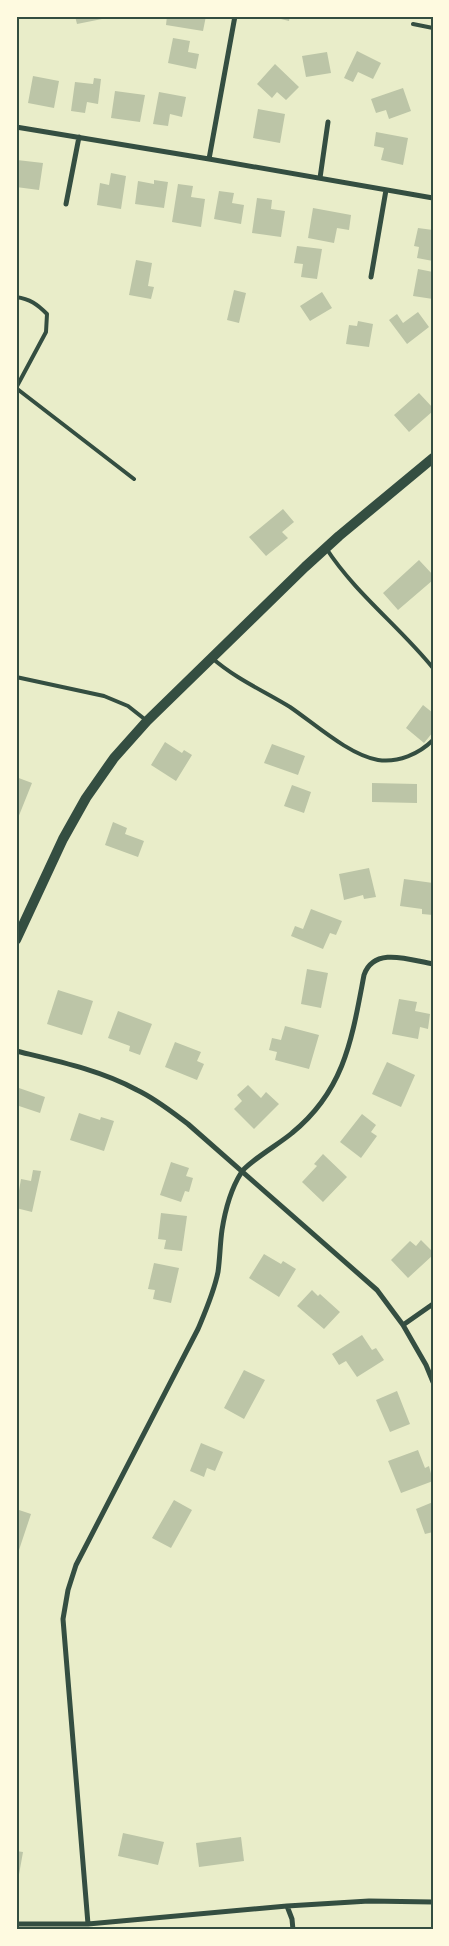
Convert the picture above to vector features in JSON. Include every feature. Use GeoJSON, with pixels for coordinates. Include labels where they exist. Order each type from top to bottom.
{"type":"FeatureCollection","features":[{"type":"Feature","properties":{"kind":"main road"},"geometry":{"type":"LineString","coordinates":[[16,940],[20,921],[63,839],[86,798],[114,758],[147,720],[326,548],[433,458]]}},
{"type":"Feature","properties":{"kind":"street"},"geometry":{"type":"LineString","coordinates":[[209,159],[235,16]]}},
{"type":"Feature","properties":{"kind":"street"},"geometry":{"type":"LineString","coordinates":[[320,178],[328,122]]}},
{"type":"Feature","properties":{"kind":"street"},"geometry":{"type":"LineString","coordinates":[[16,127],[433,198]]}},
{"type":"Feature","properties":{"kind":"street"},"geometry":{"type":"LineString","coordinates":[[66,204],[79,137]]}},
{"type":"Feature","properties":{"kind":"street"},"geometry":{"type":"LineString","coordinates":[[370,277],[386,190]]}},
{"type":"Feature","properties":{"kind":"street"},"geometry":{"type":"LineString","coordinates":[[88,1924],[63,1619],[68,1590],[76,1565],[202,1322],[218,1271],[222,1230],[227,1206],[241,1171],[301,1124],[318,1106],[331,1088],[343,1065],[351,1041],[366,968],[381,957],[433,964]]}},
{"type":"Feature","properties":{"kind":"street"},"geometry":{"type":"LineString","coordinates":[[16,1050],[114,1079],[138,1090],[168,1108],[377,1290],[403,1325],[426,1365],[433,1382]]}},
{"type":"Feature","properties":{"kind":"street"},"geometry":{"type":"LineString","coordinates":[[403,1325],[433,1304]]}},
{"type":"Feature","properties":{"kind":"street"},"geometry":{"type":"LineString","coordinates":[[16,1924],[88,1924],[369,1900],[433,1902]]}},
{"type":"Feature","properties":{"kind":"street"},"geometry":{"type":"LineString","coordinates":[[287,1906],[292,1919],[293,1930]]}},
{"type":"Feature","properties":{"kind":"lane"},"geometry":{"type":"LineString","coordinates":[[413,24],[433,28]]}},
{"type":"Feature","properties":{"kind":"lane"},"geometry":{"type":"LineString","coordinates":[[16,297],[28,299],[37,304],[47,314],[46,332],[16,388],[134,479]]}},
{"type":"Feature","properties":{"kind":"lane"},"geometry":{"type":"LineString","coordinates":[[326,548],[358,589],[433,668]]}},
{"type":"Feature","properties":{"kind":"lane"},"geometry":{"type":"LineString","coordinates":[[211,657],[228,672],[288,706],[358,754],[379,760],[400,759],[424,749],[433,740]]}},
{"type":"Feature","properties":{"kind":"lane"},"geometry":{"type":"LineString","coordinates":[[16,677],[104,696],[128,706],[147,720]]}},
{"type":"Feature","properties":{"kind":"building"},"geometry":{"type":"Polygon","coordinates":[[[75,16],[101,16],[102,19],[77,24],[75,16]]]}},
{"type":"Feature","properties":{"kind":"building"},"geometry":{"type":"Polygon","coordinates":[[[167,16],[206,16],[203,31],[166,25],[167,16]]]}},
{"type":"Feature","properties":{"kind":"building"},"geometry":{"type":"Polygon","coordinates":[[[269,16],[290,16],[289,21],[269,16]]]}},
{"type":"Feature","properties":{"kind":"building"},"geometry":{"type":"Polygon","coordinates":[[[173,38],[190,41],[188,52],[199,54],[196,69],[168,63],[173,38]]]}},
{"type":"Feature","properties":{"kind":"building"},"geometry":{"type":"Polygon","coordinates":[[[357,51],[381,63],[373,79],[358,72],[353,82],[344,78],[357,51]]]}},
{"type":"Feature","properties":{"kind":"building"},"geometry":{"type":"Polygon","coordinates":[[[327,52],[331,73],[306,77],[302,56],[327,52]]]}},
{"type":"Feature","properties":{"kind":"building"},"geometry":{"type":"Polygon","coordinates":[[[275,64],[299,87],[286,100],[277,92],[272,98],[257,84],[275,64]]]}},
{"type":"Feature","properties":{"kind":"building"},"geometry":{"type":"Polygon","coordinates":[[[33,76],[59,81],[54,108],[28,103],[33,76]]]}},
{"type":"Feature","properties":{"kind":"building"},"geometry":{"type":"Polygon","coordinates":[[[94,78],[101,79],[98,104],[87,102],[85,113],[71,111],[75,82],[93,84],[94,78]]]}},
{"type":"Feature","properties":{"kind":"building"},"geometry":{"type":"Polygon","coordinates":[[[403,88],[411,111],[389,119],[386,110],[376,113],[371,99],[403,88]]]}},
{"type":"Feature","properties":{"kind":"building"},"geometry":{"type":"Polygon","coordinates":[[[115,91],[145,95],[140,122],[111,118],[115,91]]]}},
{"type":"Feature","properties":{"kind":"building"},"geometry":{"type":"Polygon","coordinates":[[[159,92],[186,97],[182,117],[170,114],[168,126],[153,124],[159,92]]]}},
{"type":"Feature","properties":{"kind":"building"},"geometry":{"type":"Polygon","coordinates":[[[258,109],[285,114],[280,143],[253,138],[258,109]]]}},
{"type":"Feature","properties":{"kind":"building"},"geometry":{"type":"Polygon","coordinates":[[[376,132],[408,138],[403,165],[381,160],[384,148],[374,146],[376,132]]]}},
{"type":"Feature","properties":{"kind":"building"},"geometry":{"type":"Polygon","coordinates":[[[17,160],[43,163],[39,190],[16,187],[17,160]]]}},
{"type":"Feature","properties":{"kind":"building"},"geometry":{"type":"Polygon","coordinates":[[[111,173],[126,176],[121,209],[97,205],[100,183],[109,185],[111,173]]]}},
{"type":"Feature","properties":{"kind":"building"},"geometry":{"type":"Polygon","coordinates":[[[154,180],[168,182],[164,208],[135,204],[138,181],[154,184],[154,180]]]}},
{"type":"Feature","properties":{"kind":"building"},"geometry":{"type":"Polygon","coordinates":[[[178,184],[193,186],[191,197],[205,199],[201,227],[172,222],[178,184]]]}},
{"type":"Feature","properties":{"kind":"building"},"geometry":{"type":"Polygon","coordinates":[[[219,191],[234,193],[232,203],[244,205],[241,224],[214,219],[219,191]]]}},
{"type":"Feature","properties":{"kind":"building"},"geometry":{"type":"Polygon","coordinates":[[[257,198],[272,200],[271,209],[285,211],[281,237],[252,233],[257,198]]]}},
{"type":"Feature","properties":{"kind":"building"},"geometry":{"type":"Polygon","coordinates":[[[313,208],[351,215],[349,230],[337,228],[334,243],[308,238],[313,208]]]}},
{"type":"Feature","properties":{"kind":"building"},"geometry":{"type":"Polygon","coordinates":[[[418,228],[433,230],[433,261],[417,258],[419,247],[414,246],[418,228]]]}},
{"type":"Feature","properties":{"kind":"building"},"geometry":{"type":"Polygon","coordinates":[[[297,246],[322,249],[317,279],[301,277],[303,264],[294,263],[297,246]]]}},
{"type":"Feature","properties":{"kind":"building"},"geometry":{"type":"Polygon","coordinates":[[[136,260],[152,263],[148,286],[154,287],[151,299],[129,295],[136,260]]]}},
{"type":"Feature","properties":{"kind":"building"},"geometry":{"type":"Polygon","coordinates":[[[418,269],[433,272],[433,299],[413,296],[418,269]]]}},
{"type":"Feature","properties":{"kind":"building"},"geometry":{"type":"Polygon","coordinates":[[[234,290],[246,293],[239,323],[227,320],[234,290]]]}},
{"type":"Feature","properties":{"kind":"building"},"geometry":{"type":"Polygon","coordinates":[[[322,292],[332,308],[310,321],[300,306],[322,292]]]}},
{"type":"Feature","properties":{"kind":"building"},"geometry":{"type":"Polygon","coordinates":[[[418,312],[429,327],[407,344],[389,320],[397,314],[403,323],[418,312]]]}},
{"type":"Feature","properties":{"kind":"building"},"geometry":{"type":"Polygon","coordinates":[[[358,321],[373,324],[369,347],[346,344],[349,325],[357,326],[358,321]]]}},
{"type":"Feature","properties":{"kind":"building"},"geometry":{"type":"Polygon","coordinates":[[[419,393],[433,408],[433,411],[409,432],[394,415],[419,393]]]}},
{"type":"Feature","properties":{"kind":"building"},"geometry":{"type":"Polygon","coordinates":[[[283,509],[294,522],[282,532],[288,538],[266,556],[249,537],[283,509]]]}},
{"type":"Feature","properties":{"kind":"building"},"geometry":{"type":"Polygon","coordinates":[[[419,560],[433,575],[433,580],[398,610],[383,593],[419,560]]]}},
{"type":"Feature","properties":{"kind":"building"},"geometry":{"type":"Polygon","coordinates":[[[423,705],[433,713],[433,732],[424,743],[406,728],[423,705]]]}},
{"type":"Feature","properties":{"kind":"building"},"geometry":{"type":"Polygon","coordinates":[[[165,742],[182,753],[184,750],[192,755],[176,781],[151,765],[165,742]]]}},
{"type":"Feature","properties":{"kind":"building"},"geometry":{"type":"Polygon","coordinates":[[[272,744],[305,756],[298,775],[264,763],[272,744]]]}},
{"type":"Feature","properties":{"kind":"building"},"geometry":{"type":"Polygon","coordinates":[[[16,777],[32,783],[16,823],[16,777]]]}},
{"type":"Feature","properties":{"kind":"building"},"geometry":{"type":"Polygon","coordinates":[[[372,783],[417,784],[417,803],[372,802],[372,783]]]}},
{"type":"Feature","properties":{"kind":"building"},"geometry":{"type":"Polygon","coordinates":[[[292,785],[311,792],[304,813],[284,806],[292,785]]]}},
{"type":"Feature","properties":{"kind":"building"},"geometry":{"type":"Polygon","coordinates":[[[113,822],[127,828],[125,834],[144,841],[138,857],[105,845],[113,822]]]}},
{"type":"Feature","properties":{"kind":"building"},"geometry":{"type":"Polygon","coordinates":[[[369,868],[376,897],[364,899],[363,895],[344,900],[339,874],[369,868]]]}},
{"type":"Feature","properties":{"kind":"building"},"geometry":{"type":"Polygon","coordinates":[[[404,879],[433,883],[433,915],[422,914],[422,909],[400,906],[404,879]]]}},
{"type":"Feature","properties":{"kind":"building"},"geometry":{"type":"Polygon","coordinates":[[[311,909],[342,921],[336,935],[330,933],[323,949],[291,936],[295,926],[303,929],[311,909]]]}},
{"type":"Feature","properties":{"kind":"building"},"geometry":{"type":"Polygon","coordinates":[[[307,969],[328,973],[321,1008],[301,1004],[307,969]]]}},
{"type":"Feature","properties":{"kind":"building"},"geometry":{"type":"Polygon","coordinates":[[[58,990],[93,1001],[82,1035],[47,1024],[58,990]]]}},
{"type":"Feature","properties":{"kind":"building"},"geometry":{"type":"Polygon","coordinates":[[[399,999],[417,1002],[415,1011],[430,1014],[428,1029],[420,1027],[418,1039],[392,1034],[399,999]]]}},
{"type":"Feature","properties":{"kind":"building"},"geometry":{"type":"Polygon","coordinates":[[[118,1011],[152,1024],[140,1055],[129,1051],[130,1046],[108,1038],[118,1011]]]}},
{"type":"Feature","properties":{"kind":"building"},"geometry":{"type":"Polygon","coordinates":[[[285,1026],[319,1035],[309,1069],[275,1060],[277,1052],[269,1050],[272,1038],[281,1040],[285,1026]]]}},
{"type":"Feature","properties":{"kind":"building"},"geometry":{"type":"Polygon","coordinates":[[[175,1042],[201,1052],[197,1061],[204,1064],[197,1080],[165,1067],[175,1042]]]}},
{"type":"Feature","properties":{"kind":"building"},"geometry":{"type":"Polygon","coordinates":[[[387,1062],[415,1075],[401,1107],[372,1094],[387,1062]]]}},
{"type":"Feature","properties":{"kind":"building"},"geometry":{"type":"Polygon","coordinates":[[[248,1085],[261,1098],[266,1092],[279,1104],[254,1129],[234,1109],[242,1101],[237,1095],[248,1085]]]}},
{"type":"Feature","properties":{"kind":"building"},"geometry":{"type":"Polygon","coordinates":[[[16,1087],[45,1097],[40,1113],[16,1105],[16,1087]]]}},
{"type":"Feature","properties":{"kind":"building"},"geometry":{"type":"Polygon","coordinates":[[[79,1113],[100,1120],[101,1117],[114,1121],[104,1151],[70,1140],[79,1113]]]}},
{"type":"Feature","properties":{"kind":"building"},"geometry":{"type":"Polygon","coordinates":[[[362,1114],[376,1125],[371,1132],[377,1136],[361,1158],[340,1142],[362,1114]]]}},
{"type":"Feature","properties":{"kind":"building"},"geometry":{"type":"Polygon","coordinates":[[[323,1154],[347,1177],[323,1202],[302,1182],[317,1166],[314,1164],[323,1154]]]}},
{"type":"Feature","properties":{"kind":"building"},"geometry":{"type":"Polygon","coordinates":[[[171,1162],[189,1168],[186,1176],[193,1178],[189,1192],[185,1191],[181,1202],[160,1195],[171,1162]]]}},
{"type":"Feature","properties":{"kind":"building"},"geometry":{"type":"Polygon","coordinates":[[[33,1170],[41,1171],[32,1212],[16,1208],[21,1179],[31,1181],[33,1170]]]}},
{"type":"Feature","properties":{"kind":"building"},"geometry":{"type":"Polygon","coordinates":[[[161,1213],[187,1216],[182,1251],[164,1249],[166,1240],[158,1239],[161,1213]]]}},
{"type":"Feature","properties":{"kind":"building"},"geometry":{"type":"Polygon","coordinates":[[[421,1240],[433,1252],[433,1255],[408,1278],[391,1260],[410,1241],[416,1246],[421,1240]]]}},
{"type":"Feature","properties":{"kind":"building"},"geometry":{"type":"Polygon","coordinates":[[[264,1254],[281,1264],[283,1261],[296,1269],[279,1297],[249,1278],[264,1254]]]}},
{"type":"Feature","properties":{"kind":"building"},"geometry":{"type":"Polygon","coordinates":[[[154,1263],[179,1268],[171,1303],[153,1299],[155,1290],[148,1289],[154,1263]]]}},
{"type":"Feature","properties":{"kind":"building"},"geometry":{"type":"Polygon","coordinates":[[[312,1290],[318,1296],[320,1294],[340,1312],[324,1329],[297,1306],[312,1290]]]}},
{"type":"Feature","properties":{"kind":"building"},"geometry":{"type":"Polygon","coordinates":[[[362,1335],[372,1350],[376,1348],[384,1360],[357,1377],[346,1361],[339,1365],[332,1354],[362,1335]]]}},
{"type":"Feature","properties":{"kind":"building"},"geometry":{"type":"Polygon","coordinates":[[[244,1370],[265,1380],[244,1419],[224,1408],[244,1370]]]}},
{"type":"Feature","properties":{"kind":"building"},"geometry":{"type":"Polygon","coordinates":[[[397,1391],[410,1424],[390,1432],[376,1400],[397,1391]]]}},
{"type":"Feature","properties":{"kind":"building"},"geometry":{"type":"Polygon","coordinates":[[[201,1443],[223,1452],[215,1471],[207,1468],[204,1477],[190,1471],[201,1443]]]}},
{"type":"Feature","properties":{"kind":"building"},"geometry":{"type":"Polygon","coordinates":[[[418,1450],[425,1468],[429,1466],[433,1481],[401,1493],[388,1461],[418,1450]]]}},
{"type":"Feature","properties":{"kind":"building"},"geometry":{"type":"Polygon","coordinates":[[[174,1500],[192,1510],[171,1548],[152,1538],[174,1500]]]}},
{"type":"Feature","properties":{"kind":"building"},"geometry":{"type":"Polygon","coordinates":[[[433,1502],[433,1532],[425,1534],[416,1509],[433,1502]]]}},
{"type":"Feature","properties":{"kind":"building"},"geometry":{"type":"Polygon","coordinates":[[[16,1509],[31,1514],[19,1550],[16,1549],[16,1509]]]}},
{"type":"Feature","properties":{"kind":"building"},"geometry":{"type":"Polygon","coordinates":[[[123,1833],[164,1842],[158,1865],[118,1856],[123,1833]]]}},
{"type":"Feature","properties":{"kind":"building"},"geometry":{"type":"Polygon","coordinates":[[[241,1837],[244,1861],[199,1867],[196,1843],[241,1837]]]}},
{"type":"Feature","properties":{"kind":"building"},"geometry":{"type":"Polygon","coordinates":[[[16,1851],[23,1852],[18,1880],[16,1879],[16,1851]]]}}]}
